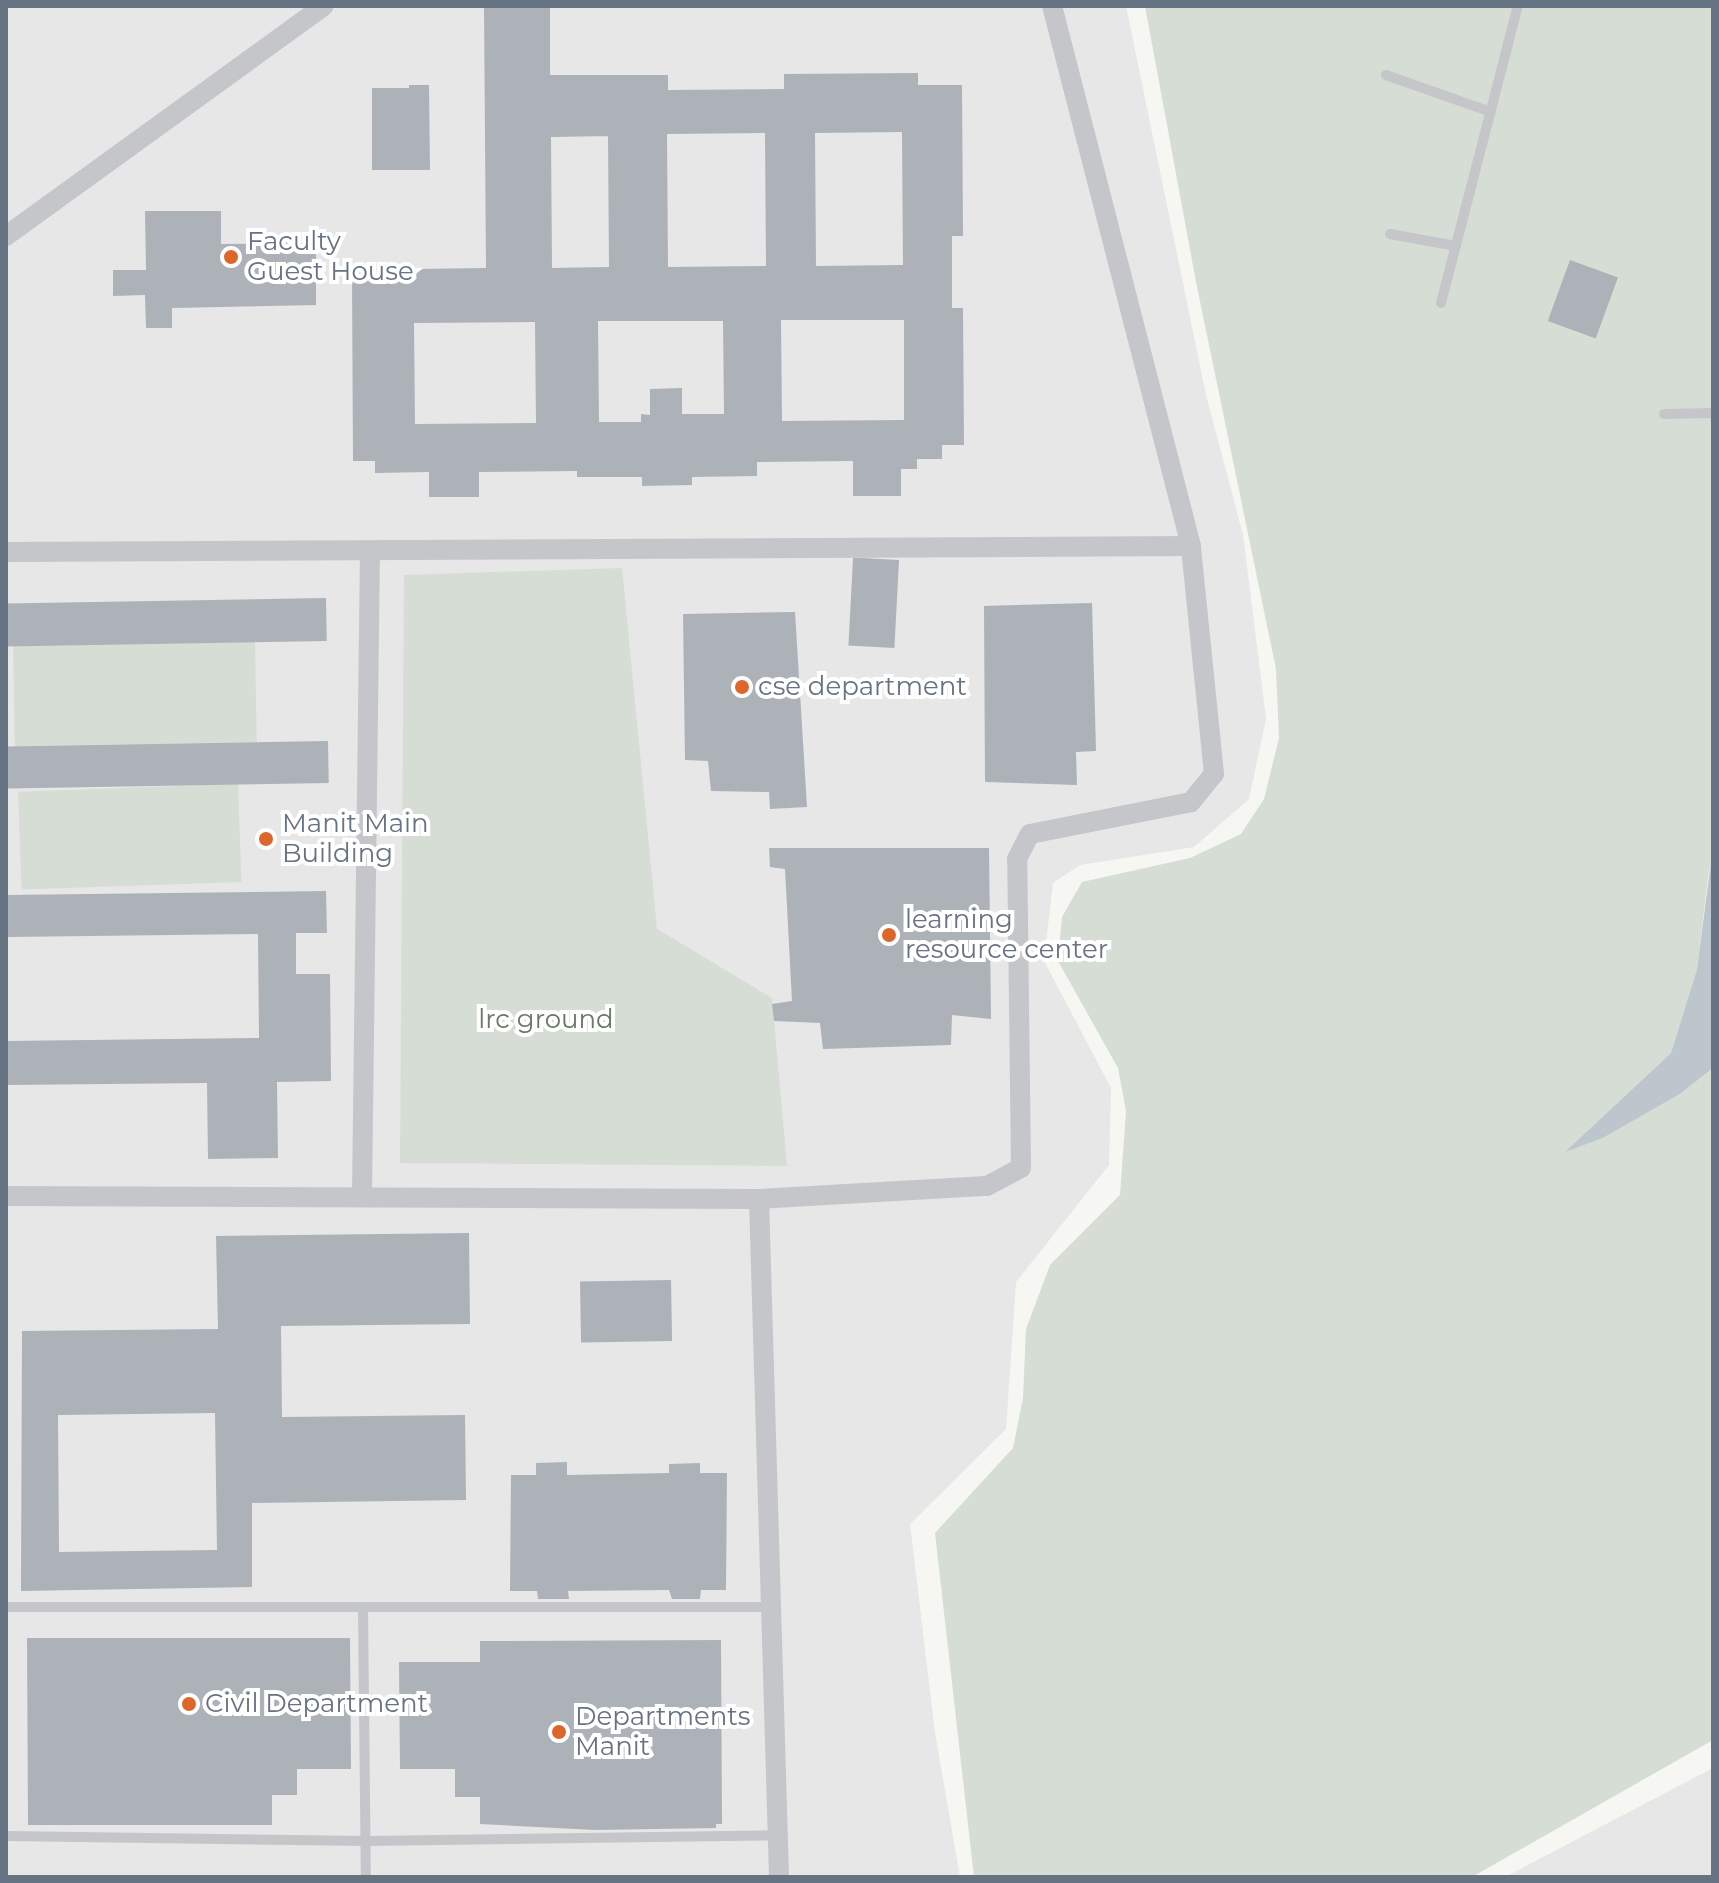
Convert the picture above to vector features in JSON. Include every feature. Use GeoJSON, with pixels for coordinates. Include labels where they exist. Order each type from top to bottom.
{"type":"FeatureCollection","features":[{"type":"Feature","properties":{"kind":"street"},"geometry":{"type":"LineString","coordinates":[[6,236],[324,6]]}},
{"type":"Feature","properties":{"kind":"street"},"geometry":{"type":"LineString","coordinates":[[6,1196],[362,1195],[759,1199],[987,1186],[1021,1168],[1017,859],[1030,834],[1191,802],[1214,774],[1191,546],[1052,6]]}},
{"type":"Feature","properties":{"kind":"street"},"geometry":{"type":"LineString","coordinates":[[6,552],[1191,546]]}},
{"type":"Feature","properties":{"kind":"street"},"geometry":{"type":"LineString","coordinates":[[362,1195],[370,552]]}},
{"type":"Feature","properties":{"kind":"street"},"geometry":{"type":"LineString","coordinates":[[759,1199],[779,1877]]}},
{"type":"Feature","properties":{"kind":"lane"},"geometry":{"type":"LineString","coordinates":[[1441,303],[1518,6]]}},
{"type":"Feature","properties":{"kind":"lane"},"geometry":{"type":"LineString","coordinates":[[1386,75],[1491,112]]}},
{"type":"Feature","properties":{"kind":"lane"},"geometry":{"type":"LineString","coordinates":[[1390,234],[1456,246]]}},
{"type":"Feature","properties":{"kind":"lane"},"geometry":{"type":"LineString","coordinates":[[1664,414],[1713,413]]}},
{"type":"Feature","properties":{"kind":"lane"},"geometry":{"type":"LineString","coordinates":[[6,1607],[772,1607]]}},
{"type":"Feature","properties":{"kind":"lane"},"geometry":{"type":"LineString","coordinates":[[363,1607],[366,1877]]}},
{"type":"Feature","properties":{"kind":"lane"},"geometry":{"type":"LineString","coordinates":[[6,1836],[367,1841],[778,1835]]}},
{"type":"Feature","properties":{"kind":"shaded area"},"geometry":{"type":"Polygon","coordinates":[[[6,6],[1126,6],[1206,395],[1243,535],[1266,719],[1249,799],[1194,847],[1080,865],[1053,883],[1044,961],[1111,1088],[1109,1165],[1016,1282],[1006,1429],[910,1524],[935,1733],[960,1877],[6,1877],[6,6]]]}},
{"type":"Feature","properties":{"kind":"shaded area"},"geometry":{"type":"Polygon","coordinates":[[[1713,866],[1713,1068],[1680,1094],[1603,1138],[1565,1152],[1671,1053],[1697,969],[1710,869],[1713,866]]]}},
{"type":"Feature","properties":{"kind":"shaded area"},"geometry":{"type":"Polygon","coordinates":[[[1713,1768],[1713,1877],[1505,1877],[1713,1768]]]}},
{"type":"Feature","properties":{"kind":"green space"},"geometry":{"type":"Polygon","coordinates":[[[1145,6],[1713,6],[1713,866],[1709,870],[1697,969],[1671,1053],[1567,1151],[1603,1138],[1680,1094],[1713,1068],[1713,1740],[1472,1877],[974,1877],[935,1533],[1013,1448],[1023,1398],[1026,1329],[1050,1265],[1120,1195],[1126,1111],[1118,1068],[1058,961],[1062,917],[1082,882],[1190,858],[1241,834],[1264,799],[1279,738],[1276,669],[1196,282],[1145,6]]]}},
{"type":"Feature","properties":{"kind":"green space","name":"lrc ground"},"geometry":{"type":"Polygon","coordinates":[[[622,568],[657,929],[772,998],[787,1166],[400,1163],[404,575],[622,568]]]}},
{"type":"Feature","properties":{"kind":"green space"},"geometry":{"type":"Polygon","coordinates":[[[255,642],[257,742],[15,746],[13,646],[255,642]]]}},
{"type":"Feature","properties":{"kind":"green space"},"geometry":{"type":"Polygon","coordinates":[[[238,784],[241,882],[22,890],[18,792],[238,784]]]}},
{"type":"Feature","properties":{"kind":"building"},"geometry":{"type":"Polygon","coordinates":[[[484,6],[550,6],[550,75],[668,75],[668,90],[784,89],[784,74],[918,73],[918,85],[962,85],[963,236],[952,236],[952,308],[963,308],[964,445],[942,445],[942,459],[917,459],[917,469],[901,469],[901,496],[853,496],[853,461],[757,462],[757,476],[692,477],[692,485],[642,486],[642,477],[577,477],[577,471],[479,472],[479,497],[429,497],[429,472],[375,473],[375,461],[353,461],[352,279],[414,279],[414,269],[486,268],[484,6]],[[902,132],[815,133],[816,266],[903,265],[902,132]],[[765,133],[667,134],[668,267],[766,266],[765,133]],[[608,136],[551,137],[552,268],[609,267],[608,136]],[[781,320],[782,421],[904,420],[904,320],[781,320]],[[598,321],[599,422],[641,422],[641,414],[650,415],[650,389],[682,388],[682,414],[724,414],[723,321],[598,321]],[[535,322],[414,323],[415,424],[536,423],[535,322]]]}},
{"type":"Feature","properties":{"kind":"building"},"geometry":{"type":"Polygon","coordinates":[[[409,85],[429,85],[430,170],[372,170],[372,88],[409,88],[409,85]]]}},
{"type":"Feature","properties":{"kind":"building","name":"Faculty Guest House"},"geometry":{"type":"Polygon","coordinates":[[[145,211],[221,211],[221,244],[316,243],[316,305],[172,308],[172,328],[146,328],[145,295],[113,296],[113,270],[146,270],[145,211]]]}},
{"type":"Feature","properties":{"kind":"building"},"geometry":{"type":"Polygon","coordinates":[[[1570,260],[1618,277],[1596,339],[1548,321],[1570,260]]]}},
{"type":"Feature","properties":{"kind":"building"},"geometry":{"type":"Polygon","coordinates":[[[853,558],[899,560],[894,648],[848,645],[853,558]]]}},
{"type":"Feature","properties":{"kind":"building"},"geometry":{"type":"Polygon","coordinates":[[[326,598],[327,641],[7,647],[6,604],[326,598]]]}},
{"type":"Feature","properties":{"kind":"building","name":"cse department"},"geometry":{"type":"Polygon","coordinates":[[[1092,603],[1096,751],[1076,752],[1077,785],[985,782],[984,606],[1092,603]]]}},
{"type":"Feature","properties":{"kind":"building","name":"cse department"},"geometry":{"type":"Polygon","coordinates":[[[795,612],[807,807],[770,809],[769,792],[711,791],[708,761],[685,760],[683,614],[795,612]]]}},
{"type":"Feature","properties":{"kind":"building"},"geometry":{"type":"Polygon","coordinates":[[[328,741],[329,783],[7,789],[6,747],[328,741]]]}},
{"type":"Feature","properties":{"kind":"building","name":"learning resource center"},"geometry":{"type":"Polygon","coordinates":[[[769,848],[989,848],[991,1019],[952,1015],[951,1045],[823,1049],[820,1023],[774,1021],[772,1004],[792,1001],[785,869],[770,867],[769,848]]]}},
{"type":"Feature","properties":{"kind":"building"},"geometry":{"type":"Polygon","coordinates":[[[326,891],[327,933],[296,933],[296,974],[330,974],[331,1081],[277,1082],[278,1158],[208,1159],[207,1083],[6,1085],[6,1041],[259,1038],[258,934],[6,937],[6,895],[326,891]]]}},
{"type":"Feature","properties":{"kind":"building"},"geometry":{"type":"Polygon","coordinates":[[[469,1233],[470,1324],[281,1326],[282,1417],[465,1415],[466,1500],[252,1503],[252,1587],[21,1591],[22,1331],[218,1329],[216,1236],[469,1233]],[[215,1413],[58,1415],[59,1552],[217,1550],[215,1413]]]}},
{"type":"Feature","properties":{"kind":"building"},"geometry":{"type":"Polygon","coordinates":[[[671,1280],[672,1341],[581,1343],[580,1282],[671,1280]]]}},
{"type":"Feature","properties":{"kind":"building"},"geometry":{"type":"Polygon","coordinates":[[[567,1462],[567,1475],[669,1473],[669,1464],[700,1463],[700,1473],[727,1473],[726,1590],[701,1590],[700,1599],[672,1599],[669,1590],[568,1591],[569,1599],[538,1599],[537,1591],[510,1591],[511,1475],[536,1475],[536,1463],[567,1462]]]}},
{"type":"Feature","properties":{"kind":"building","name":"Civil Department"},"geometry":{"type":"Polygon","coordinates":[[[27,1638],[350,1638],[351,1769],[297,1769],[297,1795],[272,1795],[272,1825],[28,1825],[27,1638]]]}},
{"type":"Feature","properties":{"kind":"building","name":"Departments Manit"},"geometry":{"type":"Polygon","coordinates":[[[721,1640],[722,1824],[716,1824],[716,1828],[595,1830],[480,1824],[480,1797],[455,1797],[455,1769],[400,1769],[399,1662],[480,1662],[480,1641],[721,1640]]]}},
{"type":"Feature","properties":{"kind":"place","name":"Faculty Guest House"},"geometry":{"type":"Point","coordinates":[231,257]}},
{"type":"Feature","properties":{"kind":"place","name":"cse department"},"geometry":{"type":"Point","coordinates":[742,687]}},
{"type":"Feature","properties":{"kind":"place","name":"Manit Main Building"},"geometry":{"type":"Point","coordinates":[266,839]}},
{"type":"Feature","properties":{"kind":"place","name":"learning resource center"},"geometry":{"type":"Point","coordinates":[889,935]}},
{"type":"Feature","properties":{"kind":"place","name":"Civil Department"},"geometry":{"type":"Point","coordinates":[189,1704]}},
{"type":"Feature","properties":{"kind":"place","name":"Departments Manit"},"geometry":{"type":"Point","coordinates":[559,1732]}}]}
